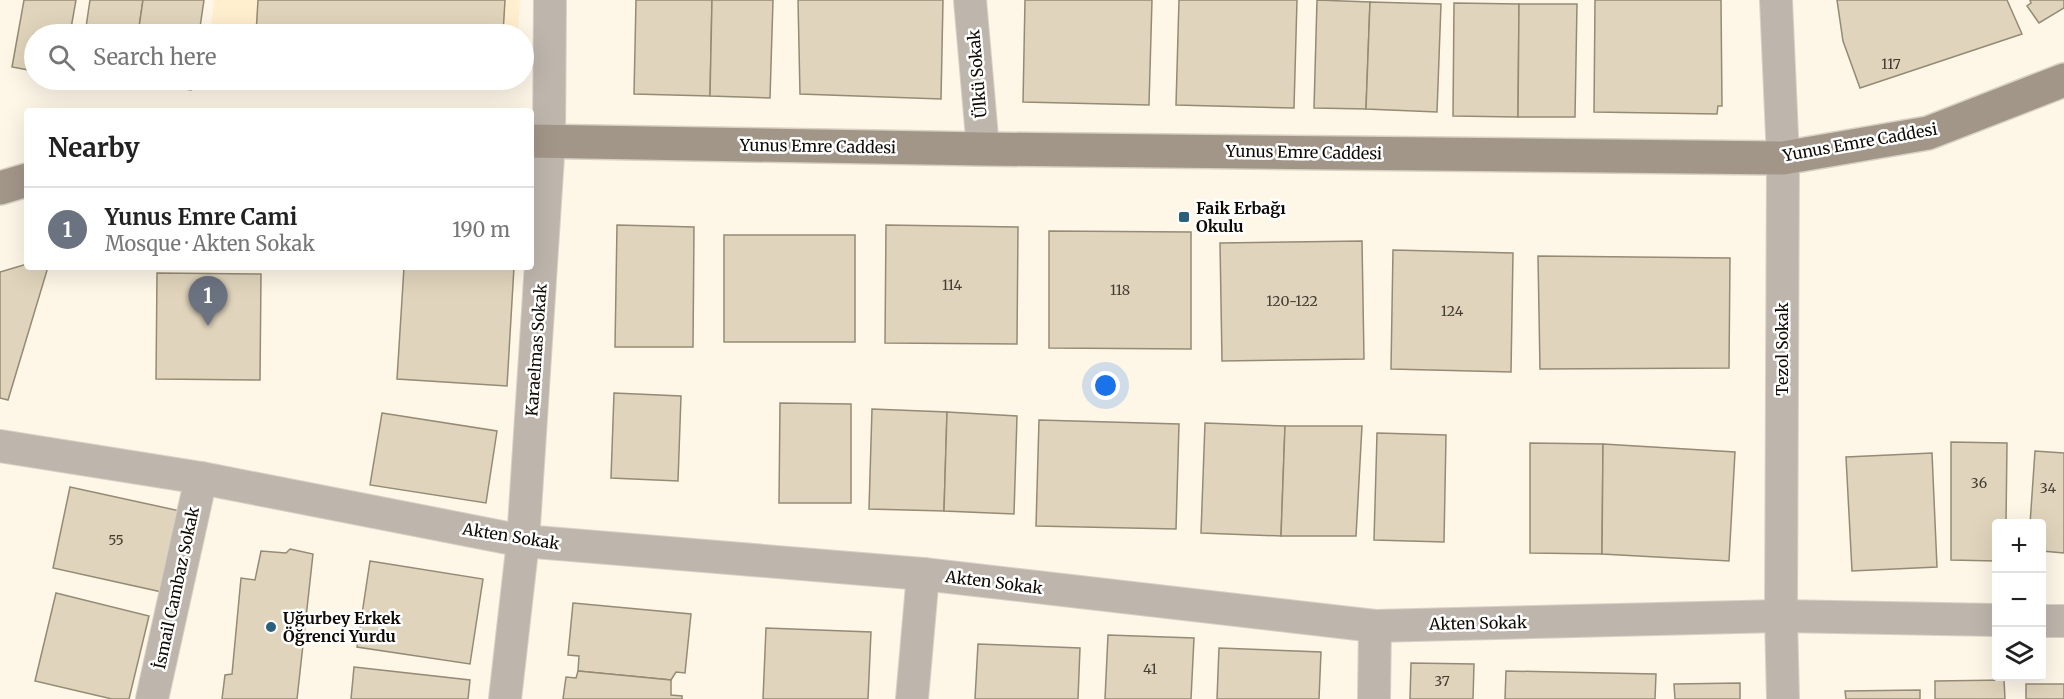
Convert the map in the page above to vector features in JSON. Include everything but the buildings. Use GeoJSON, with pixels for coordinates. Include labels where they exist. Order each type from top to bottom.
{"type":"FeatureCollection","features":[{"type":"Feature","properties":{"kind":"main road","name":"Yunus Emre Caddesi"},"geometry":{"type":"LineString","coordinates":[[540,141],[983,149],[1782,158],[1928,133],[2064,80]]}},
{"type":"Feature","properties":{"kind":"main road"},"geometry":{"type":"LineString","coordinates":[[0,188],[24,181]]}},
{"type":"Feature","properties":{"kind":"street","name":"Karaelmas Sokak"},"geometry":{"type":"LineString","coordinates":[[505,699],[523,541],[540,141],[550,0]]}},
{"type":"Feature","properties":{"kind":"street","name":"Ülkü Sokak"},"geometry":{"type":"LineString","coordinates":[[970,0],[983,149]]}},
{"type":"Feature","properties":{"kind":"street","name":"Tezol Sokak"},"geometry":{"type":"LineString","coordinates":[[1776,0],[1782,158],[1781,616],[1783,699]]}},
{"type":"Feature","properties":{"kind":"street","name":"Akten Sokak"},"geometry":{"type":"LineString","coordinates":[[0,446],[201,478],[523,541],[924,574],[1375,626],[1781,616],[1992,620]]}},
{"type":"Feature","properties":{"kind":"street","name":"İsmail Cambaz Sokak"},"geometry":{"type":"LineString","coordinates":[[152,699],[201,478]]}},
{"type":"Feature","properties":{"kind":"street"},"geometry":{"type":"LineString","coordinates":[[912,699],[924,574]]}},
{"type":"Feature","properties":{"kind":"street"},"geometry":{"type":"LineString","coordinates":[[2046,621],[2064,621]]}},
{"type":"Feature","properties":{"kind":"street"},"geometry":{"type":"LineString","coordinates":[[1374,699],[1375,626]]}},
{"type":"Feature","properties":{"kind":"shaded area"},"geometry":{"type":"Polygon","coordinates":[[[214,0],[520,0],[519,24],[211,24],[214,0]]]}},
{"type":"Feature","properties":{"kind":"place","name":"Faik Erbağı Okulu"},"geometry":{"type":"Point","coordinates":[1184,217]}},
{"type":"Feature","properties":{"kind":"place","name":"Yunus Emre Cami"},"geometry":{"type":"Point","coordinates":[208,326]}},
{"type":"Feature","properties":{"kind":"place","name":"Uğurbey Erkek Öğrenci Yurdu"},"geometry":{"type":"Point","coordinates":[271,627]}}]}
